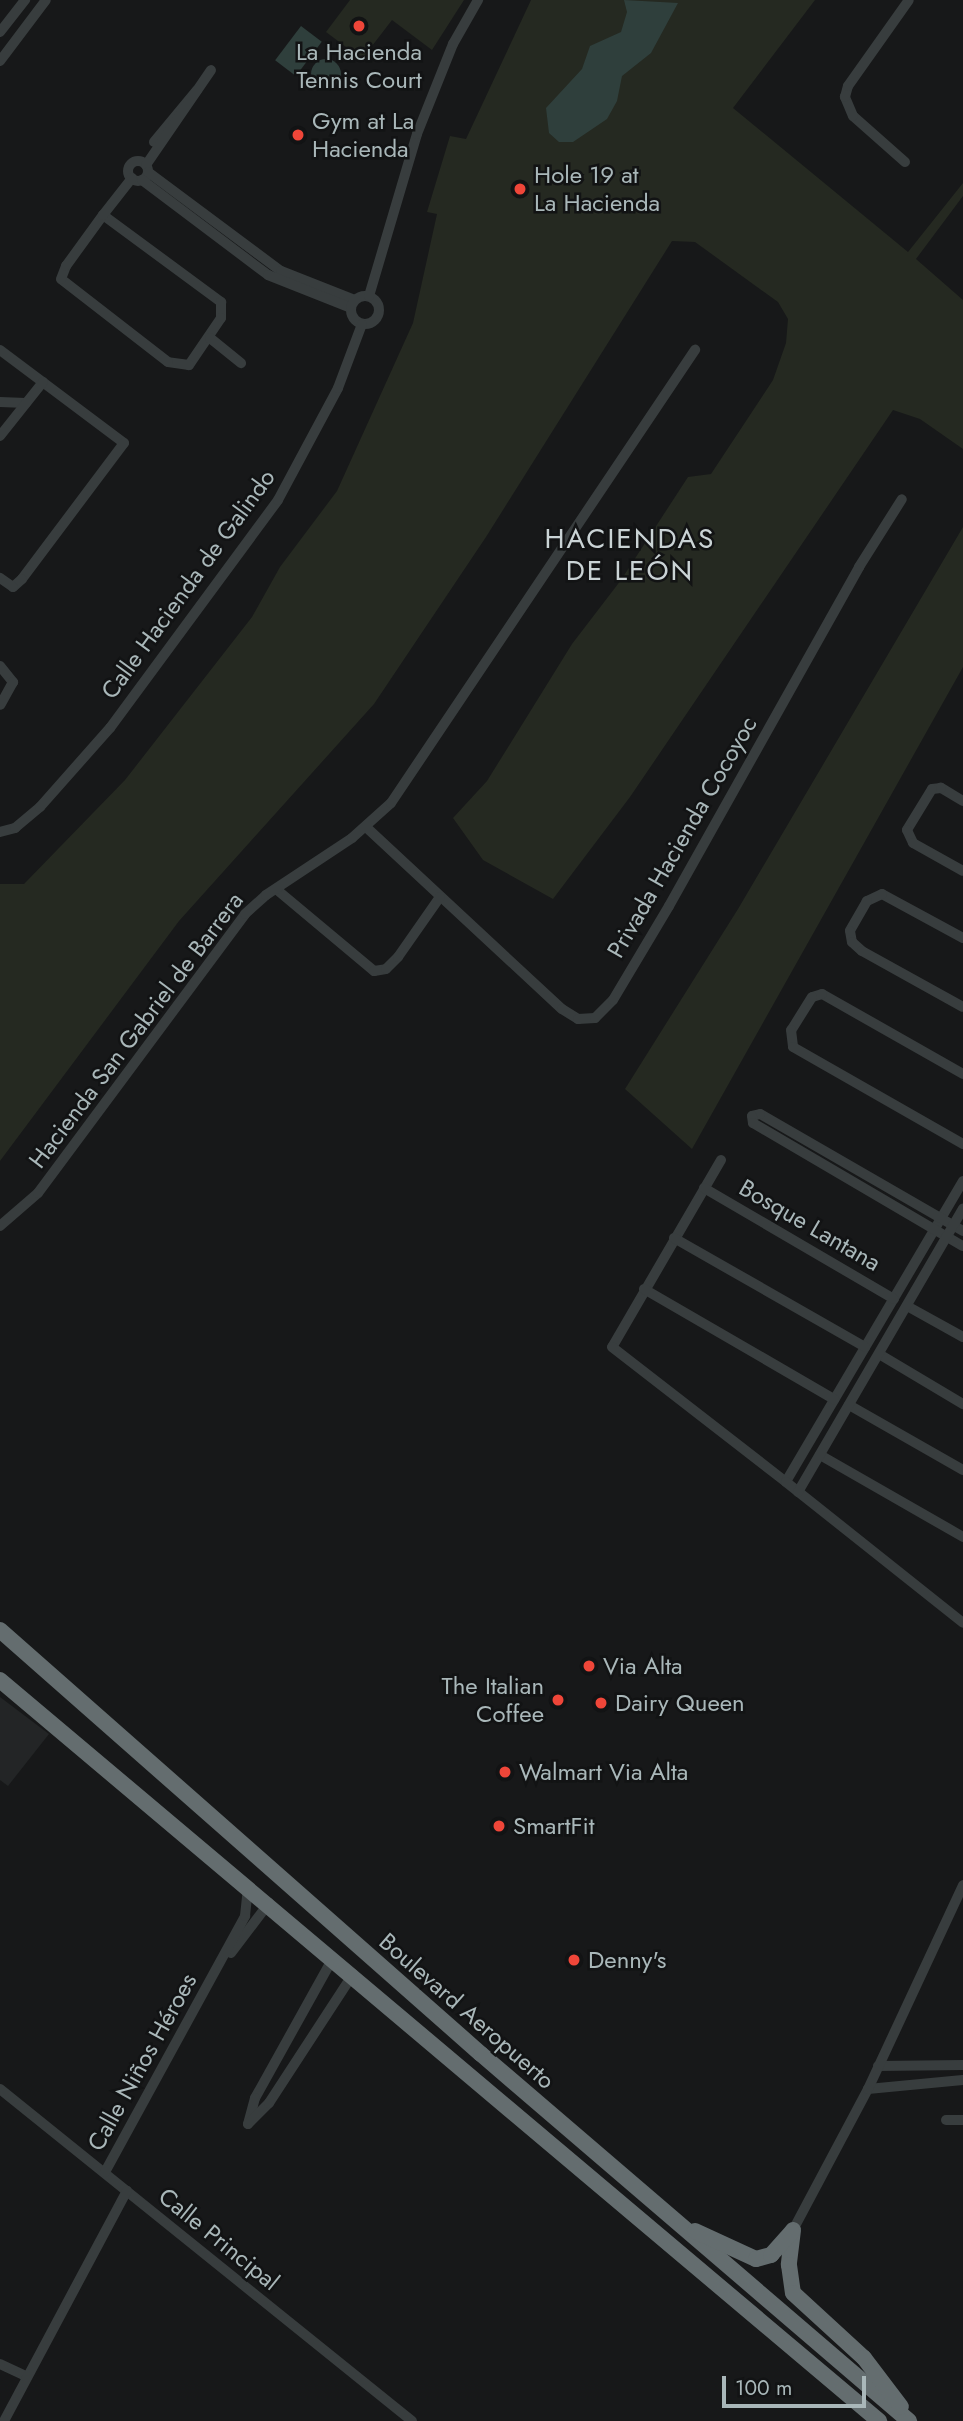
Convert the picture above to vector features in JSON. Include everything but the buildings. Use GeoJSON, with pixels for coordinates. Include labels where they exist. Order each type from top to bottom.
{"type":"FeatureCollection","features":[{"type":"Feature","properties":{"kind":"highway","name":"Boulevard Aeropuerto"},"geometry":{"type":"LineString","coordinates":[[0,1630],[682,2226],[910,2421]]}},
{"type":"Feature","properties":{"kind":"highway"},"geometry":{"type":"LineString","coordinates":[[0,1641],[31,1657]]}},
{"type":"Feature","properties":{"kind":"highway","name":"Boulevard Aeropuerto"},"geometry":{"type":"LineString","coordinates":[[0,1680],[248,1885],[879,2421]]}},
{"type":"Feature","properties":{"kind":"highway"},"geometry":{"type":"LineString","coordinates":[[682,2226],[756,2259],[777,2250],[793,2230]]}},
{"type":"Feature","properties":{"kind":"highway"},"geometry":{"type":"LineString","coordinates":[[793,2230],[789,2265],[793,2293],[864,2358],[910,2421]]}},
{"type":"Feature","properties":{"kind":"street"},"geometry":{"type":"LineString","coordinates":[[0,32],[25,0]]}},
{"type":"Feature","properties":{"kind":"street"},"geometry":{"type":"LineString","coordinates":[[0,61],[46,0]]}},
{"type":"Feature","properties":{"kind":"street"},"geometry":{"type":"LineString","coordinates":[[141,171],[293,278],[353,304],[369,296],[417,134],[453,44],[478,0]]}},
{"type":"Feature","properties":{"kind":"street"},"geometry":{"type":"LineString","coordinates":[[905,162],[853,116],[845,97],[848,86],[909,0]]}},
{"type":"Feature","properties":{"kind":"street"},"geometry":{"type":"LineString","coordinates":[[103,215],[221,302],[221,318],[210,338],[189,365],[173,365],[63,284],[66,266],[103,215],[141,171],[186,99],[200,89],[211,71]]}},
{"type":"Feature","properties":{"kind":"street"},"geometry":{"type":"LineString","coordinates":[[353,304],[352,316],[362,324],[370,323],[379,314],[379,305],[369,296]]}},
{"type":"Feature","properties":{"kind":"street","name":"Calle Hacienda de Galindo"},"geometry":{"type":"LineString","coordinates":[[0,832],[16,828],[40,807],[110,728],[278,500],[338,388],[362,324]]}},
{"type":"Feature","properties":{"kind":"street"},"geometry":{"type":"LineString","coordinates":[[210,338],[241,363]]}},
{"type":"Feature","properties":{"kind":"street"},"geometry":{"type":"LineString","coordinates":[[0,350],[124,443],[13,587],[0,578]]}},
{"type":"Feature","properties":{"kind":"street","name":"Hacienda San Gabriel de Barrera"},"geometry":{"type":"LineString","coordinates":[[0,1226],[38,1193],[245,914],[276,889],[366,827],[391,803],[695,350]]}},
{"type":"Feature","properties":{"kind":"street"},"geometry":{"type":"LineString","coordinates":[[0,436],[43,382]]}},
{"type":"Feature","properties":{"kind":"street"},"geometry":{"type":"LineString","coordinates":[[0,402],[26,403]]}},
{"type":"Feature","properties":{"kind":"street","name":"Privada Hacienda Cocoyoc"},"geometry":{"type":"LineString","coordinates":[[366,827],[562,1009],[587,1020],[602,1013],[670,906],[902,499]]}},
{"type":"Feature","properties":{"kind":"street"},"geometry":{"type":"LineString","coordinates":[[0,666],[13,682],[0,705]]}},
{"type":"Feature","properties":{"kind":"street"},"geometry":{"type":"LineString","coordinates":[[963,801],[941,788],[932,789],[906,830],[913,843],[963,871]]}},
{"type":"Feature","properties":{"kind":"street"},"geometry":{"type":"LineString","coordinates":[[276,889],[374,971],[393,963],[439,897]]}},
{"type":"Feature","properties":{"kind":"street"},"geometry":{"type":"LineString","coordinates":[[963,938],[882,894],[867,901],[850,931],[852,942],[862,951],[963,1007]]}},
{"type":"Feature","properties":{"kind":"street"},"geometry":{"type":"LineString","coordinates":[[963,1074],[822,994],[812,997],[791,1030],[793,1046],[963,1144]]}},
{"type":"Feature","properties":{"kind":"street"},"geometry":{"type":"LineString","coordinates":[[958,1228],[760,1114],[752,1116],[753,1123],[963,1246]]}},
{"type":"Feature","properties":{"kind":"street"},"geometry":{"type":"LineString","coordinates":[[721,1160],[612,1341],[614,1352],[786,1482],[963,1623]]}},
{"type":"Feature","properties":{"kind":"street"},"geometry":{"type":"LineString","coordinates":[[786,1482],[963,1181]]}},
{"type":"Feature","properties":{"kind":"street","name":"Bosque Lantana"},"geometry":{"type":"LineString","coordinates":[[704,1188],[894,1299]]}},
{"type":"Feature","properties":{"kind":"street"},"geometry":{"type":"LineString","coordinates":[[798,1492],[947,1237],[958,1228],[963,1209]]}},
{"type":"Feature","properties":{"kind":"street"},"geometry":{"type":"LineString","coordinates":[[674,1238],[865,1347]]}},
{"type":"Feature","properties":{"kind":"street"},"geometry":{"type":"LineString","coordinates":[[643,1289],[834,1399]]}},
{"type":"Feature","properties":{"kind":"street"},"geometry":{"type":"LineString","coordinates":[[907,1306],[963,1337]]}},
{"type":"Feature","properties":{"kind":"street"},"geometry":{"type":"LineString","coordinates":[[879,1354],[963,1404]]}},
{"type":"Feature","properties":{"kind":"street"},"geometry":{"type":"LineString","coordinates":[[849,1405],[963,1470]]}},
{"type":"Feature","properties":{"kind":"street"},"geometry":{"type":"LineString","coordinates":[[820,1455],[963,1537]]}},
{"type":"Feature","properties":{"kind":"street","name":"Calle Niños Héroes"},"geometry":{"type":"LineString","coordinates":[[105,2172],[248,1910],[248,1885]]}},
{"type":"Feature","properties":{"kind":"street"},"geometry":{"type":"LineString","coordinates":[[793,2230],[867,2090],[963,1885]]}},
{"type":"Feature","properties":{"kind":"street","name":"Calle Niños Héroes"},"geometry":{"type":"LineString","coordinates":[[215,1971],[269,1903]]}},
{"type":"Feature","properties":{"kind":"street"},"geometry":{"type":"LineString","coordinates":[[334,1958],[255,2098],[248,2124],[269,2104],[353,1974]]}},
{"type":"Feature","properties":{"kind":"street"},"geometry":{"type":"LineString","coordinates":[[878,2066],[963,2065]]}},
{"type":"Feature","properties":{"kind":"street"},"geometry":{"type":"LineString","coordinates":[[912,2085],[913,2066]]}},
{"type":"Feature","properties":{"kind":"street"},"geometry":{"type":"LineString","coordinates":[[867,2090],[963,2080]]}},
{"type":"Feature","properties":{"kind":"street","name":"Calle Principal"},"geometry":{"type":"LineString","coordinates":[[0,2089],[412,2421]]}},
{"type":"Feature","properties":{"kind":"street"},"geometry":{"type":"LineString","coordinates":[[946,2120],[963,2120]]}},
{"type":"Feature","properties":{"kind":"street"},"geometry":{"type":"LineString","coordinates":[[4,2421],[127,2191]]}},
{"type":"Feature","properties":{"kind":"street"},"geometry":{"type":"LineString","coordinates":[[0,2364],[26,2376]]}},
{"type":"Feature","properties":{"kind":"shaded area"},"geometry":{"type":"Polygon","coordinates":[[[350,0],[464,0],[432,50],[392,20],[362,59],[326,32],[350,0]]]}},
{"type":"Feature","properties":{"kind":"shaded area"},"geometry":{"type":"Polygon","coordinates":[[[531,0],[815,0],[733,108],[908,252],[963,183],[963,196],[916,259],[963,300],[963,449],[920,419],[893,410],[630,797],[553,899],[483,860],[453,818],[487,781],[572,644],[621,580],[688,477],[711,474],[773,380],[786,343],[788,319],[778,302],[695,242],[672,241],[486,537],[374,704],[179,921],[0,1161],[0,884],[24,884],[125,780],[252,617],[280,567],[337,491],[413,323],[437,214],[427,212],[450,136],[466,139],[531,0]]]}},
{"type":"Feature","properties":{"kind":"shaded area"},"geometry":{"type":"Polygon","coordinates":[[[624,0],[678,3],[651,53],[622,76],[617,101],[607,119],[573,142],[559,142],[549,133],[546,108],[582,69],[590,46],[621,32],[627,12],[624,0]]]}},
{"type":"Feature","properties":{"kind":"shaded area"},"geometry":{"type":"Polygon","coordinates":[[[301,26],[322,42],[296,76],[275,60],[301,26]]]}},
{"type":"Feature","properties":{"kind":"shaded area"},"geometry":{"type":"Polygon","coordinates":[[[326,59],[337,63],[341,74],[337,85],[326,89],[315,85],[311,74],[315,63],[326,59]]]}},
{"type":"Feature","properties":{"kind":"shaded area"},"geometry":{"type":"Polygon","coordinates":[[[963,527],[963,667],[692,1149],[625,1089],[738,909],[963,527]]]}},
{"type":"Feature","properties":{"kind":"shaded area"},"geometry":{"type":"Polygon","coordinates":[[[0,1697],[49,1734],[8,1786],[0,1780],[0,1697]]]}},
{"type":"Feature","properties":{"kind":"place","name":"La Hacienda Tennis Court"},"geometry":{"type":"Point","coordinates":[359,26]}},
{"type":"Feature","properties":{"kind":"place","name":"Gym at La Hacienda"},"geometry":{"type":"Point","coordinates":[298,135]}},
{"type":"Feature","properties":{"kind":"place","name":"Hole 19 at La Hacienda"},"geometry":{"type":"Point","coordinates":[520,189]}},
{"type":"Feature","properties":{"kind":"place","name":"Via Alta"},"geometry":{"type":"Point","coordinates":[589,1666]}},
{"type":"Feature","properties":{"kind":"place","name":"The Italian Coffee"},"geometry":{"type":"Point","coordinates":[558,1700]}},
{"type":"Feature","properties":{"kind":"place","name":"Dairy Queen"},"geometry":{"type":"Point","coordinates":[601,1703]}},
{"type":"Feature","properties":{"kind":"place","name":"Walmart Via Alta"},"geometry":{"type":"Point","coordinates":[505,1772]}},
{"type":"Feature","properties":{"kind":"place","name":"SmartFit"},"geometry":{"type":"Point","coordinates":[499,1826]}},
{"type":"Feature","properties":{"kind":"place","name":"Denny's"},"geometry":{"type":"Point","coordinates":[574,1960]}},
{"type":"Feature","properties":{"kind":"district","name":"HACIENDAS DE LEÓN"},"geometry":{"type":"Point","coordinates":[630,555]}}]}
